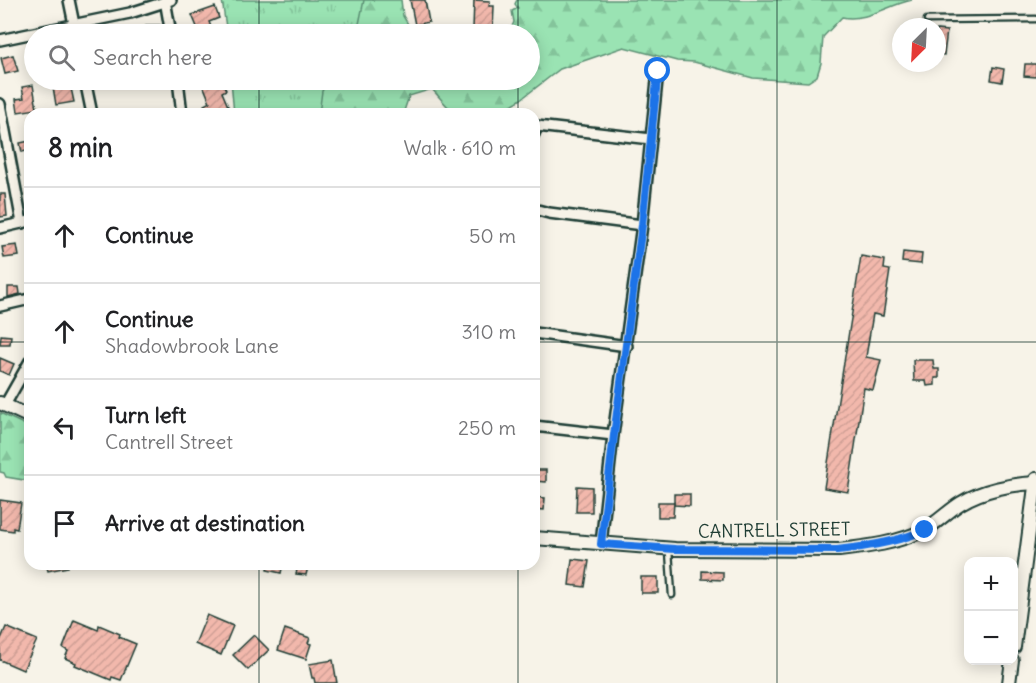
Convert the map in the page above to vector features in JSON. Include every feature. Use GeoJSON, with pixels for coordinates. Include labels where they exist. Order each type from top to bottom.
{"type":"FeatureCollection","features":[{"type":"Feature","properties":{"kind":"street"},"geometry":{"type":"LineString","coordinates":[[69,0],[74,24],[130,13],[167,1],[170,24]]}},
{"type":"Feature","properties":{"kind":"street"},"geometry":{"type":"LineString","coordinates":[[0,40],[24,35]]}},
{"type":"Feature","properties":{"kind":"street"},"geometry":{"type":"LineString","coordinates":[[601,544],[642,225],[658,71]]}},
{"type":"Feature","properties":{"kind":"street"},"geometry":{"type":"LineString","coordinates":[[87,90],[91,108]]}},
{"type":"Feature","properties":{"kind":"street"},"geometry":{"type":"LineString","coordinates":[[179,90],[181,108]]}},
{"type":"Feature","properties":{"kind":"street"},"geometry":{"type":"LineString","coordinates":[[0,105],[24,213]]}},
{"type":"Feature","properties":{"kind":"street"},"geometry":{"type":"LineString","coordinates":[[540,130],[651,139]]}},
{"type":"Feature","properties":{"kind":"street"},"geometry":{"type":"LineString","coordinates":[[540,211],[642,225]]}},
{"type":"Feature","properties":{"kind":"street"},"geometry":{"type":"LineString","coordinates":[[0,228],[24,222]]}},
{"type":"Feature","properties":{"kind":"street"},"geometry":{"type":"LineString","coordinates":[[0,306],[24,300]]}},
{"type":"Feature","properties":{"kind":"street"},"geometry":{"type":"LineString","coordinates":[[540,334],[627,346]]}},
{"type":"Feature","properties":{"kind":"street"},"geometry":{"type":"LineString","coordinates":[[24,370],[2,404],[24,414]]}},
{"type":"Feature","properties":{"kind":"street"},"geometry":{"type":"LineString","coordinates":[[540,427],[614,435]]}},
{"type":"Feature","properties":{"kind":"street"},"geometry":{"type":"LineString","coordinates":[[1018,617],[1036,481]]}},
{"type":"Feature","properties":{"kind":"street","name":"CANTRELL STREET"},"geometry":{"type":"LineString","coordinates":[[540,539],[668,548],[821,550],[862,547],[912,535],[934,523],[963,501],[987,492],[1036,481]]}},
{"type":"Feature","properties":{"kind":"street"},"geometry":{"type":"LineString","coordinates":[[1009,683],[1011,665]]}},
{"type":"Feature","properties":{"kind":"lane"},"geometry":{"type":"LineString","coordinates":[[946,20],[1036,19]]}},
{"type":"Feature","properties":{"kind":"lane"},"geometry":{"type":"LineString","coordinates":[[668,548],[672,595]]}},
{"type":"Feature","properties":{"kind":"green space"},"geometry":{"type":"Polygon","coordinates":[[[222,0],[374,0],[370,24],[226,24],[222,0]]]}},
{"type":"Feature","properties":{"kind":"green space"},"geometry":{"type":"Polygon","coordinates":[[[364,0],[401,0],[403,16],[408,24],[359,24],[364,0]]]}},
{"type":"Feature","properties":{"kind":"green space"},"geometry":{"type":"Polygon","coordinates":[[[517,0],[912,0],[860,17],[842,17],[823,37],[821,63],[817,76],[808,82],[753,78],[624,47],[560,69],[540,84],[540,24],[513,24],[512,11],[518,8],[515,4],[517,0]]]}},
{"type":"Feature","properties":{"kind":"green space"},"geometry":{"type":"Polygon","coordinates":[[[232,90],[336,90],[330,108],[233,108],[232,90]]]}},
{"type":"Feature","properties":{"kind":"green space"},"geometry":{"type":"Polygon","coordinates":[[[429,90],[409,96],[405,108],[320,108],[322,91],[429,90]]]}},
{"type":"Feature","properties":{"kind":"green space"},"geometry":{"type":"Polygon","coordinates":[[[433,90],[533,90],[506,108],[448,107],[433,90]]]}},
{"type":"Feature","properties":{"kind":"green space"},"geometry":{"type":"Polygon","coordinates":[[[0,413],[24,424],[24,480],[6,477],[0,472],[0,413]]]}},
{"type":"Feature","properties":{"kind":"building"},"geometry":{"type":"Polygon","coordinates":[[[410,0],[425,0],[429,22],[415,24],[410,0]]]}},
{"type":"Feature","properties":{"kind":"building"},"geometry":{"type":"Polygon","coordinates":[[[474,0],[490,1],[489,6],[494,6],[493,24],[473,24],[474,0]]]}},
{"type":"Feature","properties":{"kind":"building"},"geometry":{"type":"Polygon","coordinates":[[[215,7],[219,18],[209,22],[210,24],[196,24],[192,15],[215,7]]]}},
{"type":"Feature","properties":{"kind":"building"},"geometry":{"type":"Polygon","coordinates":[[[13,55],[18,71],[5,74],[1,58],[13,55]]]}},
{"type":"Feature","properties":{"kind":"building"},"geometry":{"type":"Polygon","coordinates":[[[1025,64],[1036,64],[1036,77],[1024,76],[1025,64]]]}},
{"type":"Feature","properties":{"kind":"building"},"geometry":{"type":"Polygon","coordinates":[[[993,67],[1004,69],[1002,82],[991,80],[993,67]]]}},
{"type":"Feature","properties":{"kind":"building"},"geometry":{"type":"Polygon","coordinates":[[[22,87],[24,87],[24,90],[34,90],[37,108],[24,108],[24,111],[18,112],[16,99],[24,98],[22,87]]]}},
{"type":"Feature","properties":{"kind":"building"},"geometry":{"type":"Polygon","coordinates":[[[54,90],[71,90],[74,102],[56,105],[54,90]]]}},
{"type":"Feature","properties":{"kind":"building"},"geometry":{"type":"Polygon","coordinates":[[[205,90],[226,90],[222,92],[229,108],[205,108],[204,105],[210,102],[205,90]]]}},
{"type":"Feature","properties":{"kind":"building"},"geometry":{"type":"Polygon","coordinates":[[[24,142],[24,152],[22,152],[20,143],[24,142]]]}},
{"type":"Feature","properties":{"kind":"building"},"geometry":{"type":"Polygon","coordinates":[[[0,194],[5,194],[7,216],[0,217],[0,194]]]}},
{"type":"Feature","properties":{"kind":"building"},"geometry":{"type":"Polygon","coordinates":[[[17,245],[19,256],[4,258],[2,247],[17,245]]]}},
{"type":"Feature","properties":{"kind":"building"},"geometry":{"type":"Polygon","coordinates":[[[903,252],[922,254],[921,264],[902,262],[903,252]]]}},
{"type":"Feature","properties":{"kind":"building"},"geometry":{"type":"Polygon","coordinates":[[[861,256],[885,260],[884,269],[890,270],[883,316],[873,314],[866,357],[881,360],[873,390],[864,388],[848,492],[824,488],[861,256]]]}},
{"type":"Feature","properties":{"kind":"building"},"geometry":{"type":"Polygon","coordinates":[[[8,287],[19,287],[20,294],[8,297],[8,287]]]}},
{"type":"Feature","properties":{"kind":"building"},"geometry":{"type":"Polygon","coordinates":[[[1,335],[11,336],[10,344],[0,344],[1,335]]]}},
{"type":"Feature","properties":{"kind":"building"},"geometry":{"type":"Polygon","coordinates":[[[0,358],[14,364],[9,375],[0,371],[0,358]]]}},
{"type":"Feature","properties":{"kind":"building"},"geometry":{"type":"Polygon","coordinates":[[[913,360],[933,360],[934,369],[939,369],[939,378],[935,378],[935,385],[927,386],[926,381],[914,381],[913,360]]]}},
{"type":"Feature","properties":{"kind":"building"},"geometry":{"type":"Polygon","coordinates":[[[540,470],[546,470],[546,482],[540,482],[540,470]]]}},
{"type":"Feature","properties":{"kind":"building"},"geometry":{"type":"Polygon","coordinates":[[[577,486],[592,487],[592,512],[576,512],[577,486]]]}},
{"type":"Feature","properties":{"kind":"building"},"geometry":{"type":"Polygon","coordinates":[[[674,494],[690,494],[690,506],[674,505],[674,494]]]}},
{"type":"Feature","properties":{"kind":"building"},"geometry":{"type":"Polygon","coordinates":[[[540,498],[545,498],[544,510],[540,510],[540,498]]]}},
{"type":"Feature","properties":{"kind":"building"},"geometry":{"type":"Polygon","coordinates":[[[0,500],[21,503],[17,529],[13,528],[13,531],[0,529],[0,500]]]}},
{"type":"Feature","properties":{"kind":"building"},"geometry":{"type":"Polygon","coordinates":[[[658,502],[674,502],[673,517],[658,517],[658,502]]]}},
{"type":"Feature","properties":{"kind":"building"},"geometry":{"type":"Polygon","coordinates":[[[572,559],[589,561],[585,587],[569,585],[572,559]]]}},
{"type":"Feature","properties":{"kind":"building"},"geometry":{"type":"Polygon","coordinates":[[[297,570],[307,570],[306,575],[296,574],[297,570]]]}},
{"type":"Feature","properties":{"kind":"building"},"geometry":{"type":"Polygon","coordinates":[[[702,571],[723,572],[723,580],[702,579],[702,571]]]}},
{"type":"Feature","properties":{"kind":"building"},"geometry":{"type":"Polygon","coordinates":[[[641,577],[658,577],[658,593],[641,593],[641,577]]]}},
{"type":"Feature","properties":{"kind":"building"},"geometry":{"type":"Polygon","coordinates":[[[207,615],[233,626],[221,655],[195,644],[207,615]]]}},
{"type":"Feature","properties":{"kind":"building"},"geometry":{"type":"Polygon","coordinates":[[[74,620],[98,630],[99,625],[136,644],[121,680],[112,677],[111,680],[75,665],[76,663],[65,658],[68,651],[63,648],[74,620]]]}},
{"type":"Feature","properties":{"kind":"building"},"geometry":{"type":"Polygon","coordinates":[[[6,627],[37,640],[23,670],[0,660],[0,641],[6,627]]]}},
{"type":"Feature","properties":{"kind":"building"},"geometry":{"type":"Polygon","coordinates":[[[285,629],[310,638],[308,643],[311,644],[306,659],[278,650],[285,629]]]}},
{"type":"Feature","properties":{"kind":"building"},"geometry":{"type":"Polygon","coordinates":[[[254,635],[269,650],[248,670],[233,655],[254,635]]]}},
{"type":"Feature","properties":{"kind":"building"},"geometry":{"type":"Polygon","coordinates":[[[333,660],[337,683],[315,683],[309,664],[333,660]]]}},
{"type":"Feature","properties":{"kind":"route"},"geometry":{"type":"LineString","coordinates":[[658,71],[642,225],[601,544],[675,549],[837,550],[862,547],[925,530]]}}]}
